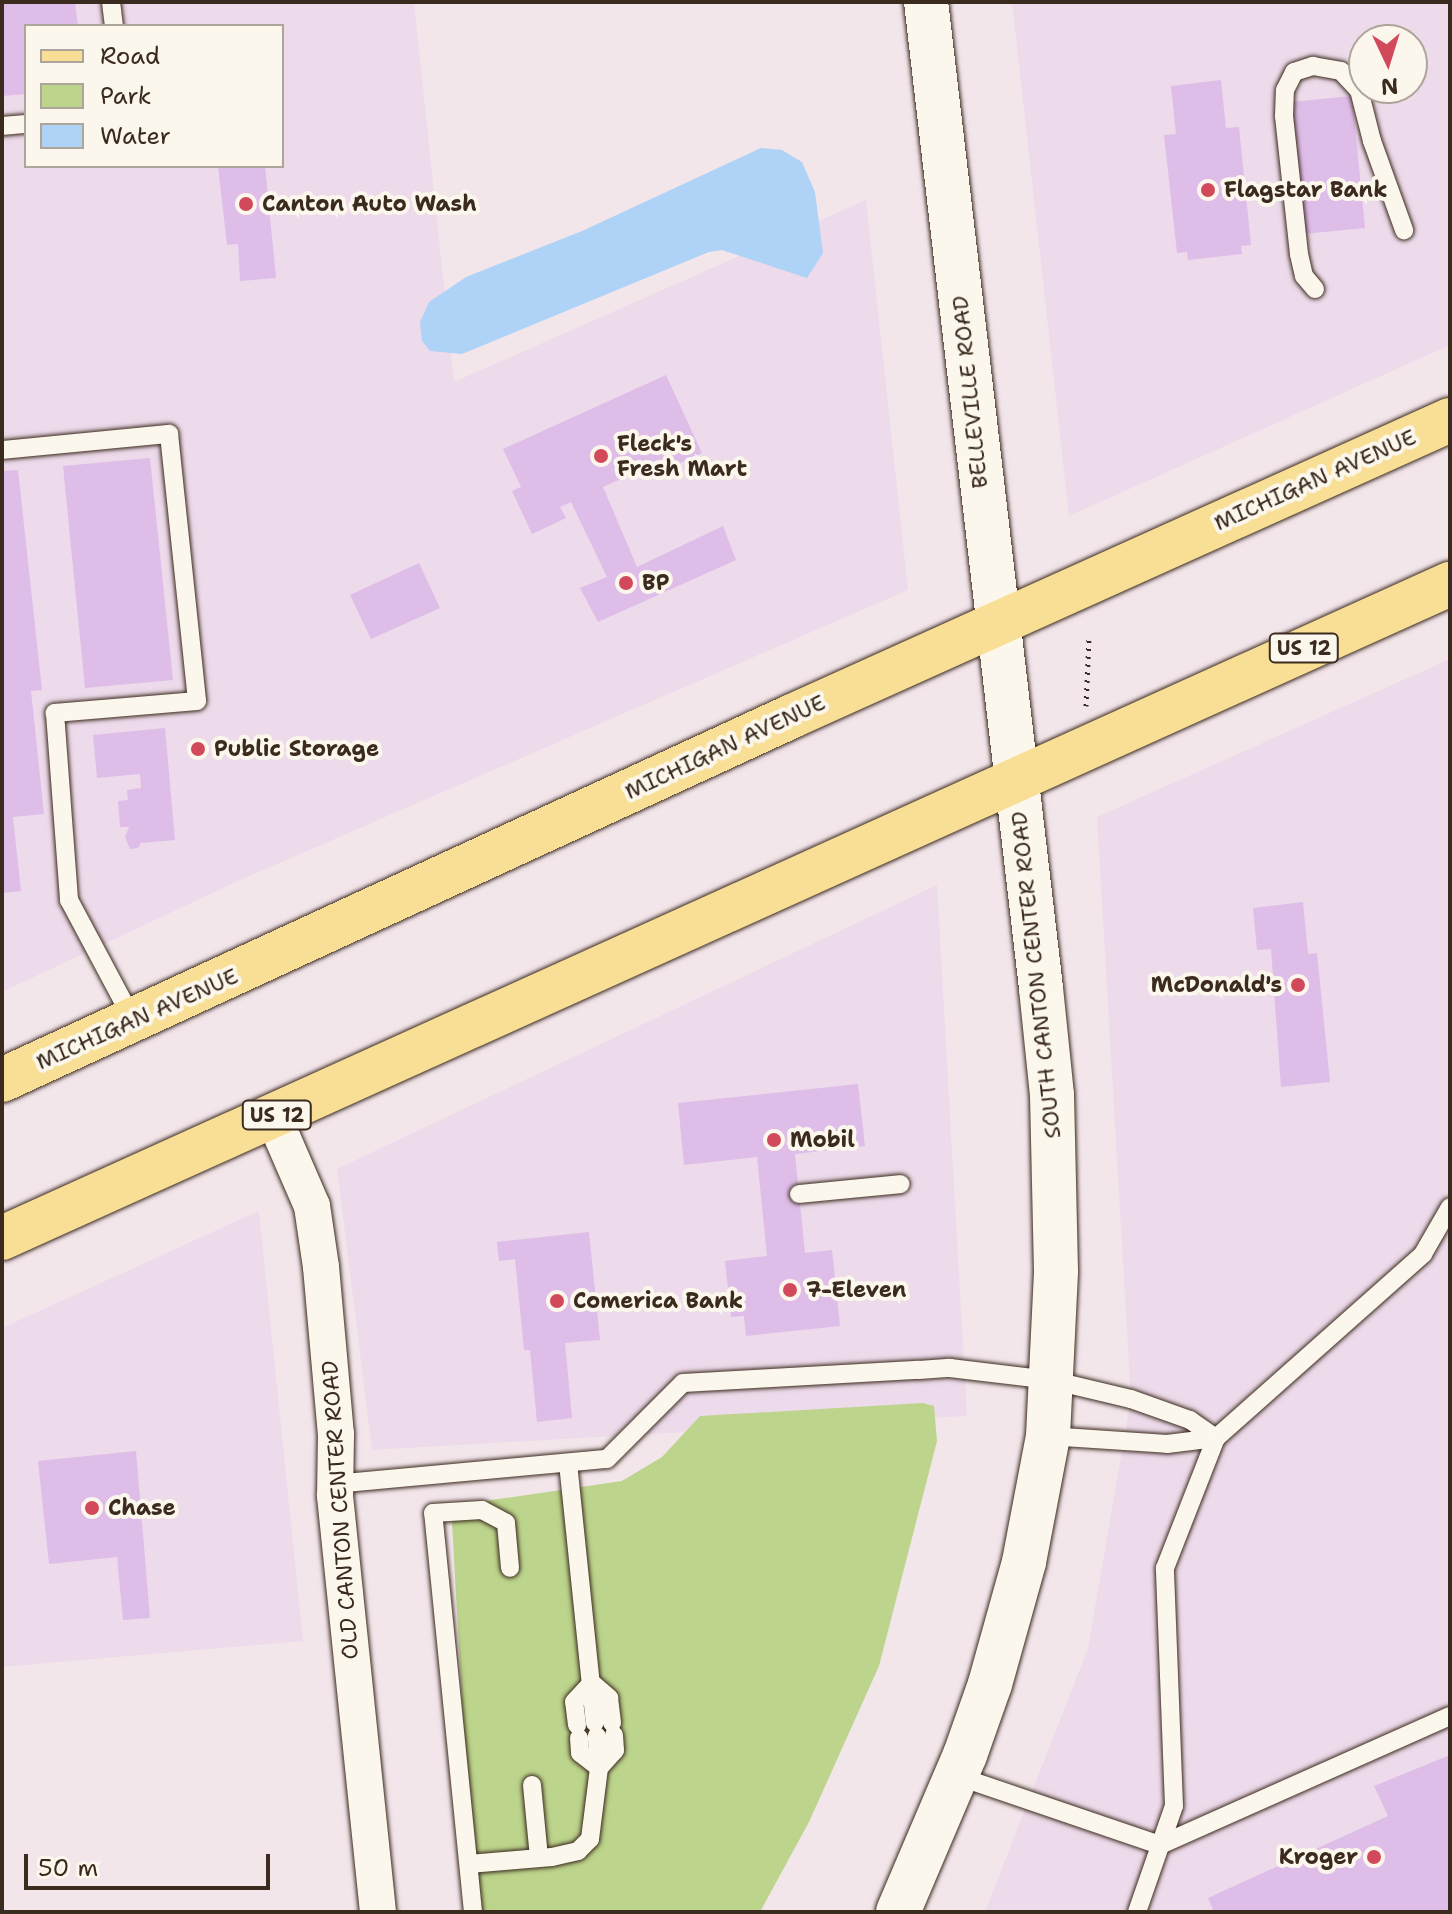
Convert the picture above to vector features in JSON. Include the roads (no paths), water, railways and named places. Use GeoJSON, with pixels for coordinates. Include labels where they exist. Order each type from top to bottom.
{"type":"FeatureCollection","features":[{"type":"Feature","properties":{"kind":"main road","name":"BELLEVILLE ROAD"},"geometry":{"type":"LineString","coordinates":[[926,2],[1016,782]]}},
{"type":"Feature","properties":{"kind":"main road","name":"MICHIGAN AVENUE"},"geometry":{"type":"LineString","coordinates":[[2,1080],[1450,420]]}},
{"type":"Feature","properties":{"kind":"main road","name":"US 12"},"geometry":{"type":"LineString","coordinates":[[2,1238],[1016,782],[1368,618],[1450,584]]}},
{"type":"Feature","properties":{"kind":"main road","name":"SOUTH CANTON CENTER ROAD"},"geometry":{"type":"LineString","coordinates":[[898,1912],[957,1776],[990,1684],[1024,1562],[1048,1436],[1056,1271],[1052,1095],[1016,782]]}},
{"type":"Feature","properties":{"kind":"street","name":"OLD CANTON CENTER ROAD"},"geometry":{"type":"LineString","coordinates":[[273,1116],[312,1206],[336,1434],[335,1484],[378,1912]]}},
{"type":"Feature","properties":{"kind":"lane"},"geometry":{"type":"LineString","coordinates":[[111,2],[114,24]]}},
{"type":"Feature","properties":{"kind":"lane"},"geometry":{"type":"LineString","coordinates":[[1315,289],[1304,276],[1299,254],[1284,116],[1285,90],[1294,72],[1313,66],[1341,71],[1359,90],[1372,141],[1404,230]]}},
{"type":"Feature","properties":{"kind":"lane"},"geometry":{"type":"LineString","coordinates":[[2,126],[24,124]]}},
{"type":"Feature","properties":{"kind":"lane"},"geometry":{"type":"LineString","coordinates":[[2,450],[169,434],[197,701],[55,713],[69,900],[133,1020]]}},
{"type":"Feature","properties":{"kind":"lane"},"geometry":{"type":"LineString","coordinates":[[799,1194],[901,1184]]}},
{"type":"Feature","properties":{"kind":"lane"},"geometry":{"type":"LineString","coordinates":[[1137,1912],[1174,1806],[1165,1568],[1216,1438],[1423,1254],[1450,1207]]}},
{"type":"Feature","properties":{"kind":"lane"},"geometry":{"type":"LineString","coordinates":[[335,1484],[607,1459],[683,1383],[950,1368],[1051,1380],[1131,1399],[1190,1420],[1216,1438]]}},
{"type":"Feature","properties":{"kind":"lane"},"geometry":{"type":"LineString","coordinates":[[1048,1436],[1167,1444],[1216,1438]]}},
{"type":"Feature","properties":{"kind":"lane"},"geometry":{"type":"LineString","coordinates":[[469,1864],[578,1851],[590,1839],[599,1768],[596,1730],[609,1698],[592,1683],[568,1463]]}},
{"type":"Feature","properties":{"kind":"lane"},"geometry":{"type":"LineString","coordinates":[[473,1912],[433,1513],[482,1510],[506,1523],[510,1568]]}},
{"type":"Feature","properties":{"kind":"lane"},"geometry":{"type":"LineString","coordinates":[[592,1683],[574,1702],[596,1730]]}},
{"type":"Feature","properties":{"kind":"lane"},"geometry":{"type":"LineString","coordinates":[[957,1776],[1160,1845],[1450,1716]]}},
{"type":"Feature","properties":{"kind":"lane"},"geometry":{"type":"LineString","coordinates":[[532,1785],[539,1858]]}},
{"type":"Feature","properties":{"kind":"water"},"geometry":{"type":"Polygon","coordinates":[[[761,148],[782,150],[802,162],[815,192],[823,253],[807,278],[722,250],[709,252],[462,354],[430,351],[422,341],[420,322],[429,302],[466,277],[582,231],[761,148]]]}},
{"type":"Feature","properties":{"kind":"place","name":"Flagstar Bank"},"geometry":{"type":"Point","coordinates":[1208,190]}},
{"type":"Feature","properties":{"kind":"place","name":"Canton Auto Wash"},"geometry":{"type":"Point","coordinates":[246,204]}},
{"type":"Feature","properties":{"kind":"place","name":"Fleck's Fresh Mart"},"geometry":{"type":"Point","coordinates":[601,456]}},
{"type":"Feature","properties":{"kind":"place","name":"BP"},"geometry":{"type":"Point","coordinates":[626,583]}},
{"type":"Feature","properties":{"kind":"place","name":"Public Storage"},"geometry":{"type":"Point","coordinates":[198,749]}},
{"type":"Feature","properties":{"kind":"place","name":"McDonald's"},"geometry":{"type":"Point","coordinates":[1298,985]}},
{"type":"Feature","properties":{"kind":"place","name":"Mobil"},"geometry":{"type":"Point","coordinates":[774,1140]}},
{"type":"Feature","properties":{"kind":"place","name":"7-Eleven"},"geometry":{"type":"Point","coordinates":[790,1290]}},
{"type":"Feature","properties":{"kind":"place","name":"Comerica Bank"},"geometry":{"type":"Point","coordinates":[557,1301]}},
{"type":"Feature","properties":{"kind":"place","name":"Chase"},"geometry":{"type":"Point","coordinates":[92,1508]}},
{"type":"Feature","properties":{"kind":"place","name":"Kroger"},"geometry":{"type":"Point","coordinates":[1374,1857]}}]}
